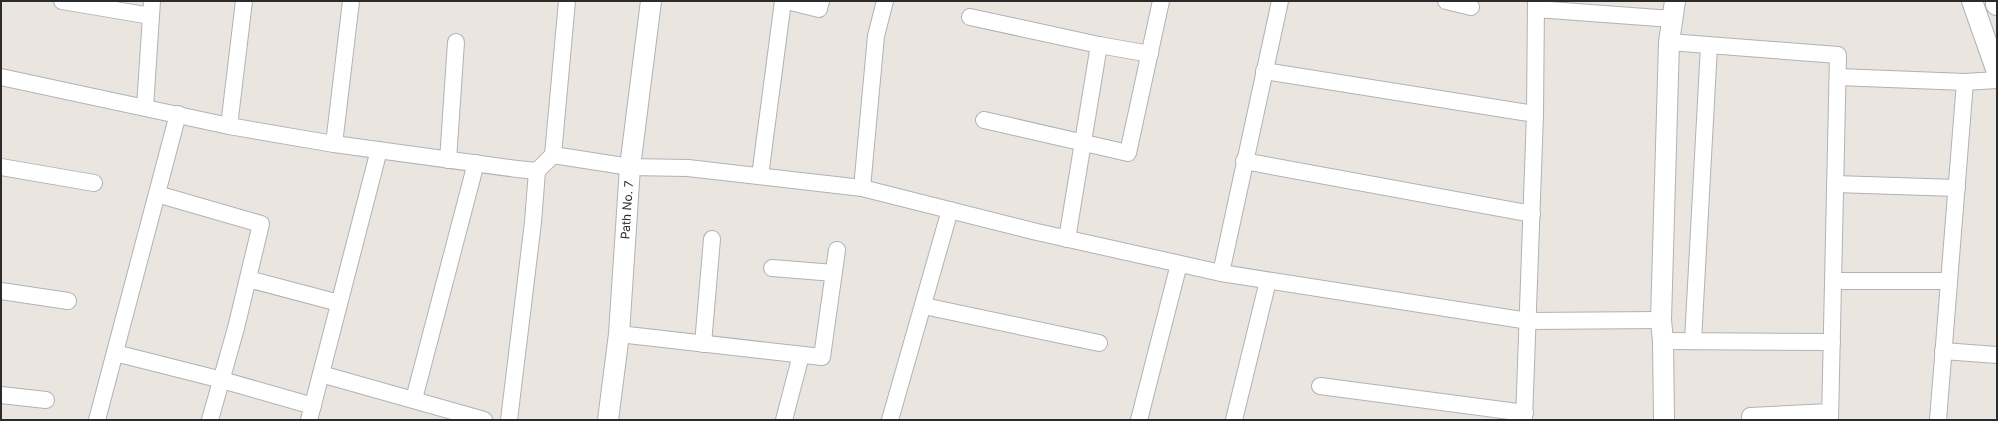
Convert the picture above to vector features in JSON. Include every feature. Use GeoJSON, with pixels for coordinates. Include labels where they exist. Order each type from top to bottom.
{"type":"FeatureCollection","features":[{"type":"Feature","properties":{"kind":"street"},"geometry":{"type":"LineString","coordinates":[[62,1],[152,8],[146,107]]}},
{"type":"Feature","properties":{"kind":"street"},"geometry":{"type":"LineString","coordinates":[[229,126],[244,1]]}},
{"type":"Feature","properties":{"kind":"street"},"geometry":{"type":"LineString","coordinates":[[334,144],[351,1]]}},
{"type":"Feature","properties":{"kind":"street"},"geometry":{"type":"LineString","coordinates":[[509,420],[533,222],[537,171],[553,155],[567,1]]}},
{"type":"Feature","properties":{"kind":"street","name":"Path No. 7"},"geometry":{"type":"LineString","coordinates":[[608,420],[619,334],[630,166],[651,1]]}},
{"type":"Feature","properties":{"kind":"street"},"geometry":{"type":"LineString","coordinates":[[760,176],[783,1]]}},
{"type":"Feature","properties":{"kind":"street"},"geometry":{"type":"LineString","coordinates":[[787,1],[819,9],[821,1]]}},
{"type":"Feature","properties":{"kind":"street"},"geometry":{"type":"LineString","coordinates":[[862,188],[876,36],[885,1]]}},
{"type":"Feature","properties":{"kind":"street"},"geometry":{"type":"LineString","coordinates":[[984,120],[1128,153],[1162,1]]}},
{"type":"Feature","properties":{"kind":"street"},"geometry":{"type":"LineString","coordinates":[[1221,273],[1244,161],[1280,1]]}},
{"type":"Feature","properties":{"kind":"street"},"geometry":{"type":"LineString","coordinates":[[1446,1],[1471,7]]}},
{"type":"Feature","properties":{"kind":"street"},"geometry":{"type":"LineString","coordinates":[[1972,1],[1997,72]]}},
{"type":"Feature","properties":{"kind":"street"},"geometry":{"type":"LineString","coordinates":[[1320,386],[1524,417],[1535,114],[1536,5],[1673,10],[1669,42],[1661,320],[1663,341],[1664,420]]}},
{"type":"Feature","properties":{"kind":"street"},"geometry":{"type":"LineString","coordinates":[[970,17],[1099,45],[1150,54]]}},
{"type":"Feature","properties":{"kind":"street"},"geometry":{"type":"LineString","coordinates":[[448,160],[456,42]]}},
{"type":"Feature","properties":{"kind":"street"},"geometry":{"type":"LineString","coordinates":[[1669,42],[1838,55],[1830,416],[1750,416]]}},
{"type":"Feature","properties":{"kind":"street"},"geometry":{"type":"LineString","coordinates":[[1067,239],[1099,45]]}},
{"type":"Feature","properties":{"kind":"street"},"geometry":{"type":"LineString","coordinates":[[1692,341],[1709,46]]}},
{"type":"Feature","properties":{"kind":"street"},"geometry":{"type":"LineString","coordinates":[[1264,71],[1535,114]]}},
{"type":"Feature","properties":{"kind":"street"},"geometry":{"type":"LineString","coordinates":[[1,77],[229,126],[334,144],[537,171]]}},
{"type":"Feature","properties":{"kind":"street"},"geometry":{"type":"LineString","coordinates":[[1838,77],[1965,82],[1997,80]]}},
{"type":"Feature","properties":{"kind":"street"},"geometry":{"type":"LineString","coordinates":[[1938,420],[1965,82]]}},
{"type":"Feature","properties":{"kind":"street"},"geometry":{"type":"LineString","coordinates":[[97,420],[178,114]]}},
{"type":"Feature","properties":{"kind":"street"},"geometry":{"type":"LineString","coordinates":[[115,353],[222,380],[311,413],[379,150]]}},
{"type":"Feature","properties":{"kind":"street"},"geometry":{"type":"LineString","coordinates":[[553,155],[630,166],[688,168],[862,188],[1067,239],[1221,273],[1528,321],[1661,320]]}},
{"type":"Feature","properties":{"kind":"street"},"geometry":{"type":"LineString","coordinates":[[1244,161],[1532,214]]}},
{"type":"Feature","properties":{"kind":"street"},"geometry":{"type":"LineString","coordinates":[[414,399],[476,163]]}},
{"type":"Feature","properties":{"kind":"street"},"geometry":{"type":"LineString","coordinates":[[1,167],[94,183]]}},
{"type":"Feature","properties":{"kind":"street"},"geometry":{"type":"LineString","coordinates":[[1835,184],[1957,188]]}},
{"type":"Feature","properties":{"kind":"street"},"geometry":{"type":"LineString","coordinates":[[157,194],[261,224],[222,380],[210,420]]}},
{"type":"Feature","properties":{"kind":"street"},"geometry":{"type":"LineString","coordinates":[[890,420],[924,306],[950,210]]}},
{"type":"Feature","properties":{"kind":"street"},"geometry":{"type":"LineString","coordinates":[[703,344],[712,240]]}},
{"type":"Feature","properties":{"kind":"street"},"geometry":{"type":"LineString","coordinates":[[619,334],[822,357],[837,250]]}},
{"type":"Feature","properties":{"kind":"street"},"geometry":{"type":"LineString","coordinates":[[1139,420],[1179,264]]}},
{"type":"Feature","properties":{"kind":"street"},"geometry":{"type":"LineString","coordinates":[[772,268],[834,273]]}},
{"type":"Feature","properties":{"kind":"street"},"geometry":{"type":"LineString","coordinates":[[248,279],[339,303]]}},
{"type":"Feature","properties":{"kind":"street"},"geometry":{"type":"LineString","coordinates":[[1234,420],[1268,280]]}},
{"type":"Feature","properties":{"kind":"street"},"geometry":{"type":"LineString","coordinates":[[1833,281],[1949,281]]}},
{"type":"Feature","properties":{"kind":"street"},"geometry":{"type":"LineString","coordinates":[[1,291],[68,301]]}},
{"type":"Feature","properties":{"kind":"street"},"geometry":{"type":"LineString","coordinates":[[924,306],[1100,343]]}},
{"type":"Feature","properties":{"kind":"street"},"geometry":{"type":"LineString","coordinates":[[1663,341],[1832,342]]}},
{"type":"Feature","properties":{"kind":"street"},"geometry":{"type":"LineString","coordinates":[[1944,350],[1997,355]]}},
{"type":"Feature","properties":{"kind":"street"},"geometry":{"type":"LineString","coordinates":[[784,420],[801,354]]}},
{"type":"Feature","properties":{"kind":"street"},"geometry":{"type":"LineString","coordinates":[[321,374],[484,420]]}},
{"type":"Feature","properties":{"kind":"street"},"geometry":{"type":"LineString","coordinates":[[1,394],[46,400]]}}]}
